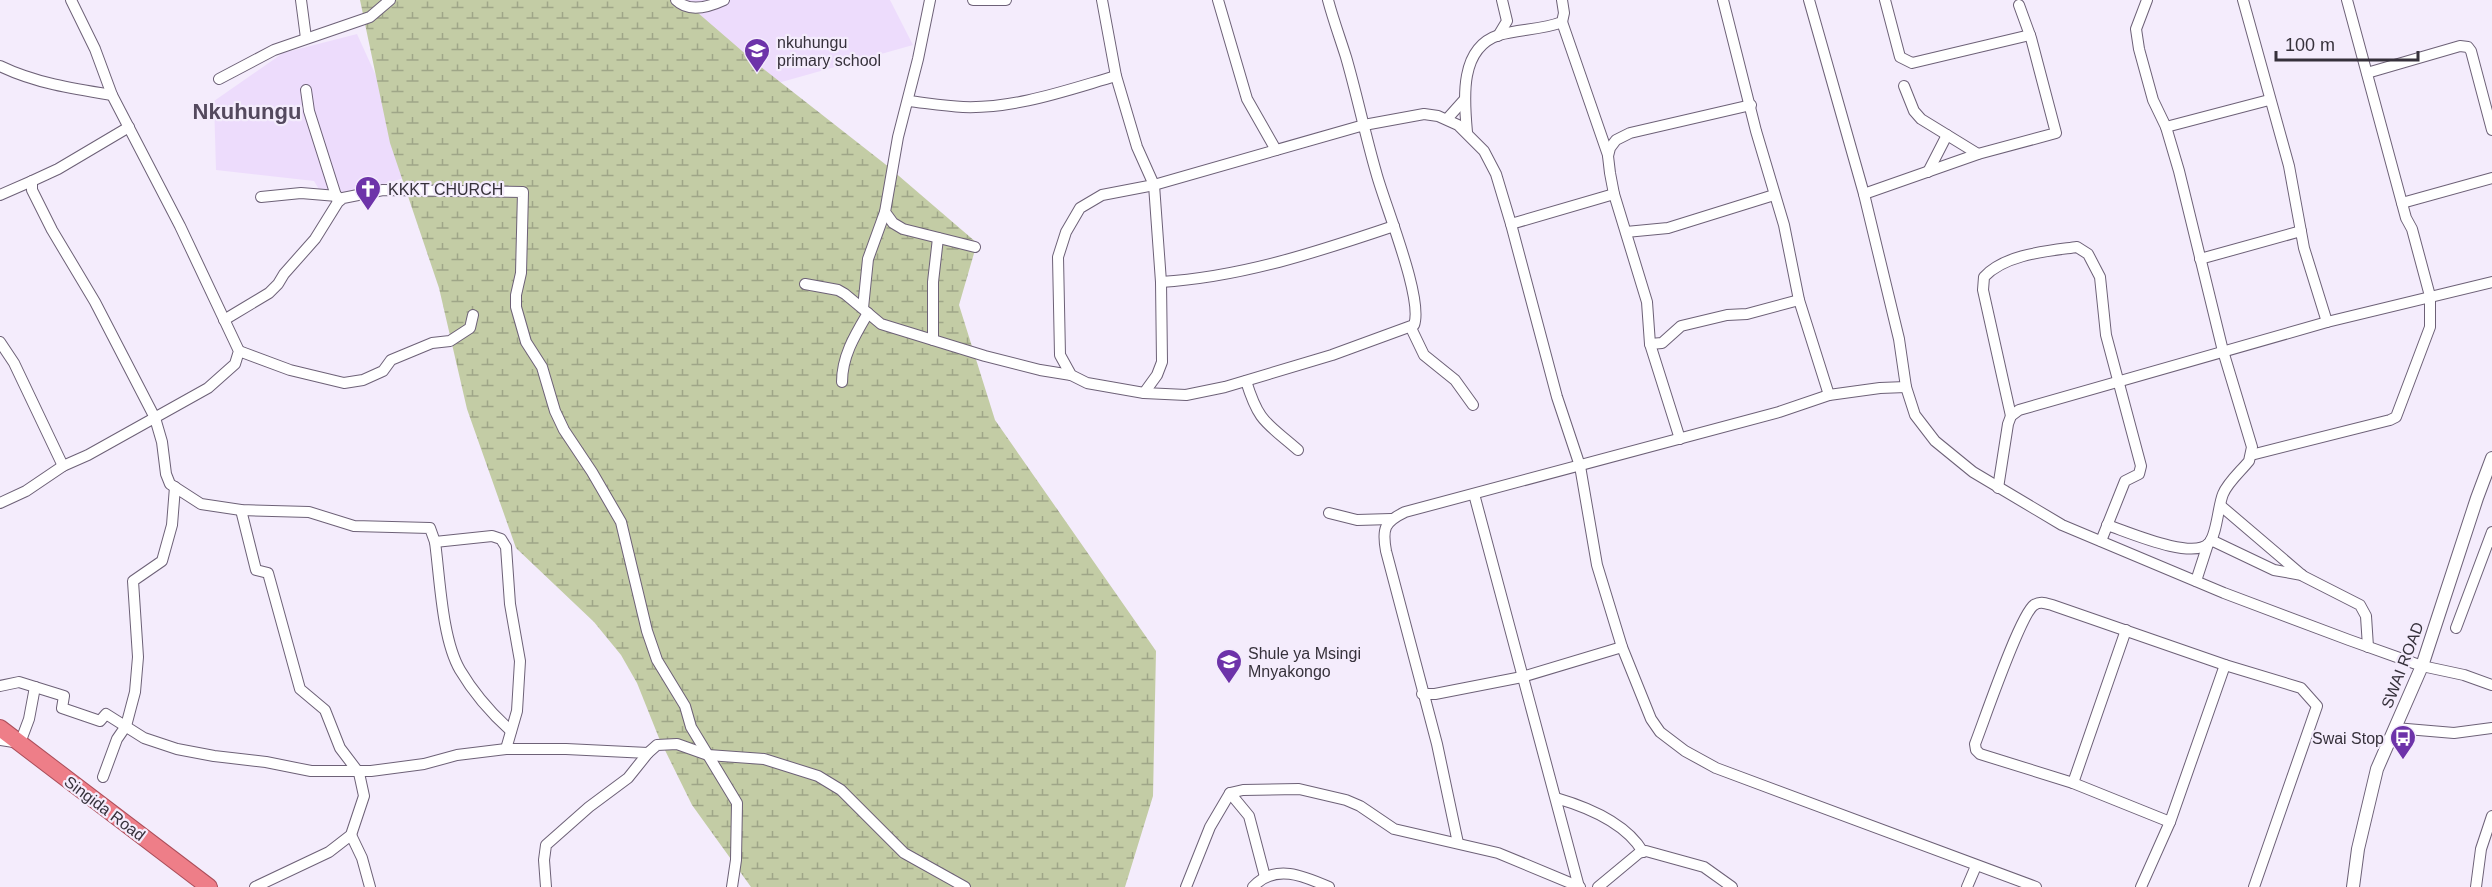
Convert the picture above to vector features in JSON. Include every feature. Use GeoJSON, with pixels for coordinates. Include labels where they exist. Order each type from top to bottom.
{"type":"FeatureCollection","features":[{"type":"Feature","properties":{"kind":"highway","name":"Singida Road"},"geometry":{"type":"LineString","coordinates":[[0,728],[209,887]]}},
{"type":"Feature","properties":{"kind":"street"},"geometry":{"type":"LineString","coordinates":[[0,503],[27,490],[63,466],[88,455],[155,418],[220,379],[235,364],[239,351],[180,226],[112,95],[95,49],[71,0]]}},
{"type":"Feature","properties":{"kind":"street"},"geometry":{"type":"LineString","coordinates":[[301,0],[306,38]]}},
{"type":"Feature","properties":{"kind":"street"},"geometry":{"type":"LineString","coordinates":[[219,79],[274,50],[360,21],[390,0]]}},
{"type":"Feature","properties":{"kind":"street"},"geometry":{"type":"LineString","coordinates":[[676,0],[683,6],[708,8],[724,0]]}},
{"type":"Feature","properties":{"kind":"street"},"geometry":{"type":"LineString","coordinates":[[842,382],[843,365],[849,347],[866,311],[868,259],[885,212],[898,137],[930,0]]}},
{"type":"Feature","properties":{"kind":"street"},"geometry":{"type":"LineString","coordinates":[[973,0],[1006,0]]}},
{"type":"Feature","properties":{"kind":"street"},"geometry":{"type":"LineString","coordinates":[[1102,0],[1116,76],[1137,147],[1154,185],[1161,282],[1162,362],[1157,375],[1144,393]]}},
{"type":"Feature","properties":{"kind":"street"},"geometry":{"type":"LineString","coordinates":[[1218,0],[1247,99],[1276,150]]}},
{"type":"Feature","properties":{"kind":"street"},"geometry":{"type":"LineString","coordinates":[[805,284],[838,290],[882,324],[1018,365],[1071,375],[1087,383],[1144,393],[1186,396],[1246,381],[1411,328],[1416,320],[1416,304],[1328,0]]}},
{"type":"Feature","properties":{"kind":"street"},"geometry":{"type":"LineString","coordinates":[[1498,36],[1507,21],[1502,0]]}},
{"type":"Feature","properties":{"kind":"street"},"geometry":{"type":"LineString","coordinates":[[1562,0],[1564,13],[1562,22],[1608,156],[1614,194],[1647,302],[1650,344],[1680,439]]}},
{"type":"Feature","properties":{"kind":"street"},"geometry":{"type":"LineString","coordinates":[[1723,0],[1774,195],[1784,225],[1799,300],[1829,395]]}},
{"type":"Feature","properties":{"kind":"street"},"geometry":{"type":"LineString","coordinates":[[1809,0],[1864,194],[1899,339],[1906,387],[1915,415],[1935,441],[1973,472],[2062,525],[2196,581],[2368,647],[2422,666],[2464,675],[2492,685]]}},
{"type":"Feature","properties":{"kind":"street"},"geometry":{"type":"LineString","coordinates":[[1885,0],[1900,57],[1912,63],[2030,35]]}},
{"type":"Feature","properties":{"kind":"street"},"geometry":{"type":"LineString","coordinates":[[2147,0],[2136,35],[2153,100],[2166,127],[2223,351],[2252,447],[2249,462],[2223,493],[2210,542],[2196,581]]}},
{"type":"Feature","properties":{"kind":"street"},"geometry":{"type":"LineString","coordinates":[[2243,0],[2289,166],[2304,248],[2327,322]]}},
{"type":"Feature","properties":{"kind":"street"},"geometry":{"type":"LineString","coordinates":[[2251,455],[2396,417],[2430,327],[2430,296],[2412,229],[2402,203],[2347,0]]}},
{"type":"Feature","properties":{"kind":"street"},"geometry":{"type":"LineString","coordinates":[[1864,194],[1978,154],[2056,133],[2030,35],[2019,5]]}},
{"type":"Feature","properties":{"kind":"street"},"geometry":{"type":"LineString","coordinates":[[1467,132],[1464,100],[1472,58],[1477,50],[1498,36],[1562,22]]}},
{"type":"Feature","properties":{"kind":"street"},"geometry":{"type":"LineString","coordinates":[[2367,73],[2460,46],[2468,47],[2492,130]]}},
{"type":"Feature","properties":{"kind":"street"},"geometry":{"type":"LineString","coordinates":[[0,66],[15,73],[70,88],[112,95]]}},
{"type":"Feature","properties":{"kind":"street"},"geometry":{"type":"LineString","coordinates":[[908,101],[962,107],[985,106],[1044,97],[1116,76]]}},
{"type":"Feature","properties":{"kind":"street"},"geometry":{"type":"LineString","coordinates":[[1904,86],[1914,111],[1921,119],[1978,154]]}},
{"type":"Feature","properties":{"kind":"street"},"geometry":{"type":"LineString","coordinates":[[224,320],[279,284],[284,274],[315,238],[338,199],[309,111],[306,90]]}},
{"type":"Feature","properties":{"kind":"street"},"geometry":{"type":"LineString","coordinates":[[1447,119],[1464,100]]}},
{"type":"Feature","properties":{"kind":"street"},"geometry":{"type":"LineString","coordinates":[[2166,127],[2269,100]]}},
{"type":"Feature","properties":{"kind":"street"},"geometry":{"type":"LineString","coordinates":[[1608,156],[1616,140],[1630,133],[1751,105]]}},
{"type":"Feature","properties":{"kind":"street"},"geometry":{"type":"LineString","coordinates":[[1071,375],[1060,355],[1056,279],[1058,257],[1066,232],[1080,208],[1102,195],[1154,185],[1364,125],[1424,114],[1447,119],[1467,132],[1484,151],[1496,174],[1557,397],[1580,466],[1598,564],[1622,647],[1651,719],[1660,732],[1685,751],[1716,768],[1757,785],[2036,887]]}},
{"type":"Feature","properties":{"kind":"street"},"geometry":{"type":"LineString","coordinates":[[0,195],[58,169],[129,127]]}},
{"type":"Feature","properties":{"kind":"street"},"geometry":{"type":"LineString","coordinates":[[1928,172],[1947,135]]}},
{"type":"Feature","properties":{"kind":"street"},"geometry":{"type":"LineString","coordinates":[[2402,203],[2492,178]]}},
{"type":"Feature","properties":{"kind":"street"},"geometry":{"type":"LineString","coordinates":[[32,181],[32,190],[52,230],[95,302],[155,418],[162,442],[166,474],[175,487],[201,504],[241,510],[309,512],[354,526],[430,528],[435,542],[449,640],[460,670],[494,715],[511,731]]}},
{"type":"Feature","properties":{"kind":"street"},"geometry":{"type":"LineString","coordinates":[[261,197],[301,193],[338,199],[383,190],[523,192],[522,252],[516,307],[526,342],[542,367],[555,411],[564,430],[621,522],[647,631],[657,660],[685,706],[691,727],[734,795],[739,809],[732,887]]}},
{"type":"Feature","properties":{"kind":"street"},"geometry":{"type":"LineString","coordinates":[[1511,224],[1614,194]]}},
{"type":"Feature","properties":{"kind":"street"},"geometry":{"type":"LineString","coordinates":[[1626,232],[1668,228],[1774,195]]}},
{"type":"Feature","properties":{"kind":"street"},"geometry":{"type":"LineString","coordinates":[[885,212],[893,223],[903,229],[975,247]]}},
{"type":"Feature","properties":{"kind":"street"},"geometry":{"type":"LineString","coordinates":[[1161,282],[1235,273],[1329,248],[1394,226]]}},
{"type":"Feature","properties":{"kind":"street"},"geometry":{"type":"LineString","coordinates":[[2200,259],[2301,231]]}},
{"type":"Feature","properties":{"kind":"street"},"geometry":{"type":"LineString","coordinates":[[933,340],[933,282],[938,238]]}},
{"type":"Feature","properties":{"kind":"street"},"geometry":{"type":"LineString","coordinates":[[1998,488],[2011,416],[1983,290],[1984,277],[1991,271],[2027,255],[2077,247],[2088,254],[2100,277],[2106,335],[2141,471],[2125,481],[2101,541]]}},
{"type":"Feature","properties":{"kind":"street"},"geometry":{"type":"LineString","coordinates":[[2011,416],[2047,402],[2327,322],[2492,282]]}},
{"type":"Feature","properties":{"kind":"street"},"geometry":{"type":"LineString","coordinates":[[1650,344],[1662,344],[1681,326],[1727,315],[1747,314],[1799,300]]}},
{"type":"Feature","properties":{"kind":"street"},"geometry":{"type":"LineString","coordinates":[[239,351],[319,378],[344,382],[363,380],[383,371],[391,360],[432,343],[450,340],[470,328],[473,315]]}},
{"type":"Feature","properties":{"kind":"street"},"geometry":{"type":"LineString","coordinates":[[1411,328],[1424,355],[1455,381],[1473,405]]}},
{"type":"Feature","properties":{"kind":"street"},"geometry":{"type":"LineString","coordinates":[[0,342],[14,363],[63,466]]}},
{"type":"Feature","properties":{"kind":"street"},"geometry":{"type":"LineString","coordinates":[[1246,381],[1259,415],[1266,424],[1298,450]]}},
{"type":"Feature","properties":{"kind":"street"},"geometry":{"type":"LineString","coordinates":[[1329,513],[1357,520],[1391,519],[1405,512],[1787,410],[1829,395],[1906,387]]}},
{"type":"Feature","properties":{"kind":"street","name":"SWAI ROAD"},"geometry":{"type":"LineString","coordinates":[[2353,887],[2358,849],[2377,769],[2422,666],[2492,458]]}},
{"type":"Feature","properties":{"kind":"street"},"geometry":{"type":"LineString","coordinates":[[104,777],[117,739],[126,726],[135,692],[138,657],[133,581],[162,561],[172,525],[175,487]]}},
{"type":"Feature","properties":{"kind":"street"},"geometry":{"type":"LineString","coordinates":[[1474,494],[1579,887]]}},
{"type":"Feature","properties":{"kind":"street"},"geometry":{"type":"LineString","coordinates":[[2221,506],[2302,574],[2360,604],[2366,616],[2368,647]]}},
{"type":"Feature","properties":{"kind":"street"},"geometry":{"type":"LineString","coordinates":[[241,510],[256,570],[268,573],[300,689],[325,710],[340,748],[359,772],[364,796],[351,835],[329,852],[255,887]]}},
{"type":"Feature","properties":{"kind":"street"},"geometry":{"type":"LineString","coordinates":[[1391,519],[1385,529],[1384,539],[1422,694],[1437,744],[1458,843]]}},
{"type":"Feature","properties":{"kind":"street"},"geometry":{"type":"LineString","coordinates":[[2107,525],[2150,541],[2176,546],[2202,547],[2210,542]]}},
{"type":"Feature","properties":{"kind":"street"},"geometry":{"type":"LineString","coordinates":[[435,542],[492,536],[501,539],[506,547],[510,604],[520,661],[519,691],[506,749]]}},
{"type":"Feature","properties":{"kind":"street"},"geometry":{"type":"LineString","coordinates":[[2456,628],[2490,538]]}},
{"type":"Feature","properties":{"kind":"street"},"geometry":{"type":"LineString","coordinates":[[2210,542],[2269,568],[2302,574]]}},
{"type":"Feature","properties":{"kind":"street"},"geometry":{"type":"LineString","coordinates":[[2170,822],[2073,783],[1980,754],[1976,750],[1976,744],[2022,623],[2035,604],[2041,602],[2052,605],[2225,665],[2301,688],[2317,706],[2254,887]]}},
{"type":"Feature","properties":{"kind":"street"},"geometry":{"type":"LineString","coordinates":[[2073,783],[2126,630]]}},
{"type":"Feature","properties":{"kind":"street"},"geometry":{"type":"LineString","coordinates":[[1422,694],[1435,694],[1522,677],[1622,647]]}},
{"type":"Feature","properties":{"kind":"street"},"geometry":{"type":"LineString","coordinates":[[2141,887],[2170,822],[2225,665]]}},
{"type":"Feature","properties":{"kind":"street"},"geometry":{"type":"LineString","coordinates":[[0,686],[19,682],[64,696],[62,708],[100,721],[106,714],[144,738],[177,749],[266,762],[296,769],[359,772],[424,764],[457,755],[506,749],[648,753]]}},
{"type":"Feature","properties":{"kind":"street"},"geometry":{"type":"LineString","coordinates":[[0,740],[20,743],[29,719],[35,687]]}},
{"type":"Feature","properties":{"kind":"street"},"geometry":{"type":"LineString","coordinates":[[2395,728],[2454,733],[2492,728]]}},
{"type":"Feature","properties":{"kind":"street"},"geometry":{"type":"LineString","coordinates":[[546,887],[544,860],[546,845],[589,807],[628,778],[657,745],[677,744],[708,755],[764,759],[818,776],[841,790],[904,853],[965,887]]}},
{"type":"Feature","properties":{"kind":"street"},"geometry":{"type":"LineString","coordinates":[[1186,887],[1210,827],[1230,793],[1243,790],[1299,789],[1354,803],[1394,829],[1498,853],[1579,887]]}},
{"type":"Feature","properties":{"kind":"street"},"geometry":{"type":"LineString","coordinates":[[1230,793],[1249,816],[1265,877]]}},
{"type":"Feature","properties":{"kind":"street"},"geometry":{"type":"LineString","coordinates":[[1556,798],[1582,806],[1618,828],[1632,837],[1643,852],[1671,856],[1704,867],[1732,887]]}},
{"type":"Feature","properties":{"kind":"street"},"geometry":{"type":"LineString","coordinates":[[2476,887],[2481,849],[2492,816]]}},
{"type":"Feature","properties":{"kind":"street"},"geometry":{"type":"LineString","coordinates":[[351,835],[362,858],[370,887]]}},
{"type":"Feature","properties":{"kind":"street"},"geometry":{"type":"LineString","coordinates":[[1598,887],[1643,852]]}},
{"type":"Feature","properties":{"kind":"street"},"geometry":{"type":"LineString","coordinates":[[1967,887],[1976,866]]}},
{"type":"Feature","properties":{"kind":"street"},"geometry":{"type":"LineString","coordinates":[[1253,887],[1265,877],[1289,873],[1302,875],[1329,887]]}},
{"type":"Feature","properties":{"kind":"shaded area","name":"nkuhungu primary school"},"geometry":{"type":"Polygon","coordinates":[[[678,0],[890,0],[913,45],[711,102],[678,0]]]}},
{"type":"Feature","properties":{"kind":"shaded area"},"geometry":{"type":"Polygon","coordinates":[[[357,34],[407,144],[404,178],[326,201],[314,181],[216,170],[214,101],[283,53],[357,34]]]}},
{"type":"Feature","properties":{"kind":"green space"},"geometry":{"type":"Polygon","coordinates":[[[360,0],[683,0],[756,63],[885,164],[977,243],[959,305],[995,420],[1156,651],[1153,796],[1125,887],[751,887],[692,805],[659,738],[637,683],[621,655],[594,622],[516,548],[467,409],[439,288],[390,143],[360,0]]]}},
{"type":"Feature","properties":{"kind":"place","name":"nkuhungu primary school"},"geometry":{"type":"Point","coordinates":[757,74]}},
{"type":"Feature","properties":{"kind":"place","name":"KKKT CHURCH"},"geometry":{"type":"Point","coordinates":[368,212]}},
{"type":"Feature","properties":{"kind":"place","name":"Shule ya Msingi Mnyakongo"},"geometry":{"type":"Point","coordinates":[1229,685]}},
{"type":"Feature","properties":{"kind":"place","name":"Swai Stop"},"geometry":{"type":"Point","coordinates":[2403,761]}},
{"type":"Feature","properties":{"kind":"district","name":"Nkuhungu"},"geometry":{"type":"Point","coordinates":[247,111]}}]}
